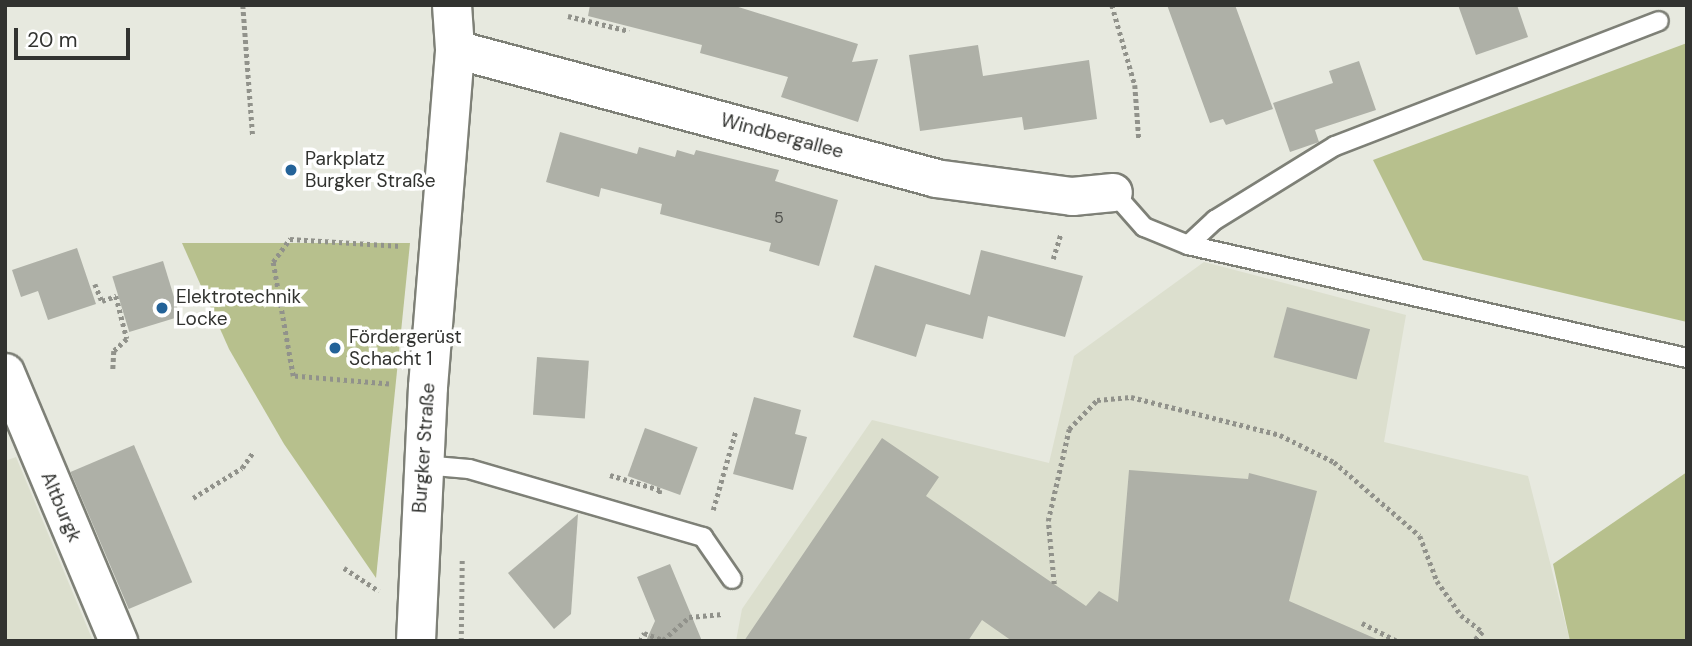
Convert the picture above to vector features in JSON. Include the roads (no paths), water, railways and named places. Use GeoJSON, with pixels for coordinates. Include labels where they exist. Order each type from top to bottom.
{"type":"FeatureCollection","features":[{"type":"Feature","properties":{"kind":"main road","name":"Burgker Straße"},"geometry":{"type":"LineString","coordinates":[[416,641],[423,465],[455,49],[452,5]]}},
{"type":"Feature","properties":{"kind":"street","name":"Windbergallee"},"geometry":{"type":"LineString","coordinates":[[455,49],[935,178],[1072,196],[1113,192]]}},
{"type":"Feature","properties":{"kind":"street","name":"Altburgk"},"geometry":{"type":"LineString","coordinates":[[5,372],[118,641]]}},
{"type":"Feature","properties":{"kind":"lane"},"geometry":{"type":"LineString","coordinates":[[1188,245],[1215,220],[1335,146],[1659,21]]}},
{"type":"Feature","properties":{"kind":"lane"},"geometry":{"type":"LineString","coordinates":[[1113,192],[1144,227],[1188,245],[1687,358]]}},
{"type":"Feature","properties":{"kind":"lane"},"geometry":{"type":"LineString","coordinates":[[423,465],[469,469],[703,537],[732,579]]}},
{"type":"Feature","properties":{"kind":"place","name":"Parkplatz Burgker Straße"},"geometry":{"type":"Point","coordinates":[291,170]}},
{"type":"Feature","properties":{"kind":"place","name":"Elektrotechnik Locke"},"geometry":{"type":"Point","coordinates":[162,308]}},
{"type":"Feature","properties":{"kind":"place","name":"Fördergerüst Schacht 1"},"geometry":{"type":"Point","coordinates":[335,348]}}]}
